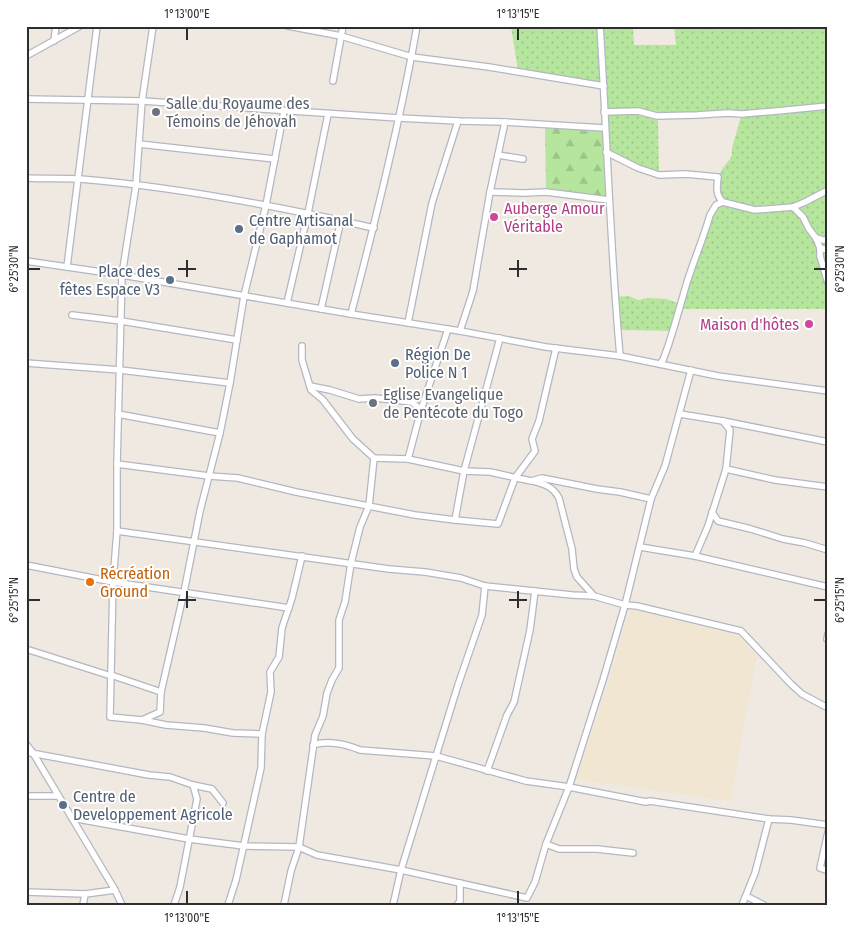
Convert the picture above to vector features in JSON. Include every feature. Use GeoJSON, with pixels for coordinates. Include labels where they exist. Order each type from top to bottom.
{"type":"FeatureCollection","features":[{"type":"Feature","properties":{"kind":"street"},"geometry":{"type":"LineString","coordinates":[[54,41],[56,26]]}},
{"type":"Feature","properties":{"kind":"street"},"geometry":{"type":"LineString","coordinates":[[26,56],[80,26]]}},
{"type":"Feature","properties":{"kind":"street"},"geometry":{"type":"LineString","coordinates":[[67,267],[97,26]]}},
{"type":"Feature","properties":{"kind":"street"},"geometry":{"type":"LineString","coordinates":[[153,26],[142,101],[136,185],[122,275],[117,531],[113,582],[110,717],[233,733],[262,734]]}},
{"type":"Feature","properties":{"kind":"street"},"geometry":{"type":"LineString","coordinates":[[288,26],[341,36],[412,57],[490,66],[604,86]]}},
{"type":"Feature","properties":{"kind":"street"},"geometry":{"type":"LineString","coordinates":[[333,81],[343,26]]}},
{"type":"Feature","properties":{"kind":"street"},"geometry":{"type":"LineString","coordinates":[[351,314],[400,118],[417,26]]}},
{"type":"Feature","properties":{"kind":"street"},"geometry":{"type":"LineString","coordinates":[[600,26],[606,152],[620,356]]}},
{"type":"Feature","properties":{"kind":"street"},"geometry":{"type":"LineString","coordinates":[[26,99],[142,101],[328,114],[605,128]]}},
{"type":"Feature","properties":{"kind":"street"},"geometry":{"type":"LineString","coordinates":[[604,112],[638,111],[657,116],[777,112],[828,106]]}},
{"type":"Feature","properties":{"kind":"street"},"geometry":{"type":"LineString","coordinates":[[142,720],[160,712],[161,692],[220,433],[244,296],[266,205],[284,111]]}},
{"type":"Feature","properties":{"kind":"street"},"geometry":{"type":"LineString","coordinates":[[287,303],[328,114]]}},
{"type":"Feature","properties":{"kind":"street"},"geometry":{"type":"LineString","coordinates":[[408,323],[432,203],[458,121]]}},
{"type":"Feature","properties":{"kind":"street"},"geometry":{"type":"LineString","coordinates":[[460,331],[473,291],[490,192],[505,122]]}},
{"type":"Feature","properties":{"kind":"street"},"geometry":{"type":"LineString","coordinates":[[139,144],[275,158]]}},
{"type":"Feature","properties":{"kind":"street"},"geometry":{"type":"LineString","coordinates":[[606,152],[638,168],[659,175],[686,174],[718,177],[717,194],[723,202]]}},
{"type":"Feature","properties":{"kind":"street"},"geometry":{"type":"LineString","coordinates":[[498,155],[523,159]]}},
{"type":"Feature","properties":{"kind":"street"},"geometry":{"type":"LineString","coordinates":[[26,178],[78,179],[198,193],[308,213],[374,228]]}},
{"type":"Feature","properties":{"kind":"street"},"geometry":{"type":"LineString","coordinates":[[660,364],[674,331],[675,321],[682,304],[685,289],[710,215],[716,204],[723,202],[755,210],[793,207],[828,190]]}},
{"type":"Feature","properties":{"kind":"street"},"geometry":{"type":"LineString","coordinates":[[490,192],[546,192],[609,200]]}},
{"type":"Feature","properties":{"kind":"street"},"geometry":{"type":"LineString","coordinates":[[793,207],[806,221],[816,238],[828,283]]}},
{"type":"Feature","properties":{"kind":"street"},"geometry":{"type":"LineString","coordinates":[[322,309],[341,220]]}},
{"type":"Feature","properties":{"kind":"street"},"geometry":{"type":"LineString","coordinates":[[816,238],[828,240]]}},
{"type":"Feature","properties":{"kind":"street"},"geometry":{"type":"LineString","coordinates":[[820,248],[828,250]]}},
{"type":"Feature","properties":{"kind":"street"},"geometry":{"type":"LineString","coordinates":[[26,262],[122,275],[556,348],[620,356],[718,376],[828,390]]}},
{"type":"Feature","properties":{"kind":"street"},"geometry":{"type":"LineString","coordinates":[[72,315],[237,340]]}},
{"type":"Feature","properties":{"kind":"street"},"geometry":{"type":"LineString","coordinates":[[408,459],[421,410],[448,329]]}},
{"type":"Feature","properties":{"kind":"street"},"geometry":{"type":"LineString","coordinates":[[455,520],[464,471],[500,338]]}},
{"type":"Feature","properties":{"kind":"street"},"geometry":{"type":"LineString","coordinates":[[302,346],[302,360],[311,390],[322,400],[353,439],[374,458],[408,459],[464,471],[490,472],[543,483],[555,491],[559,498],[572,549],[574,569],[577,577],[594,596]]}},
{"type":"Feature","properties":{"kind":"street"},"geometry":{"type":"LineString","coordinates":[[117,464],[238,478],[296,492],[415,515],[498,524],[515,478],[535,451],[532,439],[539,421],[556,348]]}},
{"type":"Feature","properties":{"kind":"street"},"geometry":{"type":"LineString","coordinates":[[26,363],[120,370],[230,383]]}},
{"type":"Feature","properties":{"kind":"street"},"geometry":{"type":"LineString","coordinates":[[72,818],[189,839],[244,846],[299,847],[317,855],[460,882],[527,898],[535,882],[546,844],[569,787],[603,680],[625,605],[652,499],[666,466],[691,370]]}},
{"type":"Feature","properties":{"kind":"street"},"geometry":{"type":"LineString","coordinates":[[310,386],[359,398],[412,402],[421,410]]}},
{"type":"Feature","properties":{"kind":"street"},"geometry":{"type":"LineString","coordinates":[[118,414],[220,433]]}},
{"type":"Feature","properties":{"kind":"street"},"geometry":{"type":"LineString","coordinates":[[680,414],[828,442]]}},
{"type":"Feature","properties":{"kind":"street"},"geometry":{"type":"LineString","coordinates":[[695,556],[708,526],[726,469],[730,430],[723,421]]}},
{"type":"Feature","properties":{"kind":"street"},"geometry":{"type":"LineString","coordinates":[[284,905],[299,847],[315,735],[322,716],[327,693],[339,668],[339,620],[345,602],[351,562],[360,527],[369,506],[374,458]]}},
{"type":"Feature","properties":{"kind":"street"},"geometry":{"type":"LineString","coordinates":[[726,469],[775,480],[828,488]]}},
{"type":"Feature","properties":{"kind":"street"},"geometry":{"type":"LineString","coordinates":[[531,481],[542,478],[652,499]]}},
{"type":"Feature","properties":{"kind":"street"},"geometry":{"type":"LineString","coordinates":[[712,512],[718,521],[828,550]]}},
{"type":"Feature","properties":{"kind":"street"},"geometry":{"type":"LineString","coordinates":[[117,531],[351,562],[389,569],[425,572],[461,578],[486,586],[594,596],[625,605],[637,606],[741,631],[802,694],[828,708]]}},
{"type":"Feature","properties":{"kind":"street"},"geometry":{"type":"LineString","coordinates":[[640,547],[695,556],[828,587]]}},
{"type":"Feature","properties":{"kind":"street"},"geometry":{"type":"LineString","coordinates":[[228,905],[236,880],[261,768],[262,734],[271,692],[270,672],[279,657],[282,628],[302,556]]}},
{"type":"Feature","properties":{"kind":"street"},"geometry":{"type":"LineString","coordinates":[[26,566],[113,582],[289,608]]}},
{"type":"Feature","properties":{"kind":"street"},"geometry":{"type":"LineString","coordinates":[[393,905],[401,870],[482,615],[486,586]]}},
{"type":"Feature","properties":{"kind":"street"},"geometry":{"type":"LineString","coordinates":[[486,771],[507,715],[514,702],[530,630],[535,591]]}},
{"type":"Feature","properties":{"kind":"street"},"geometry":{"type":"LineString","coordinates":[[26,649],[108,675],[110,674],[161,692]]}},
{"type":"Feature","properties":{"kind":"street"},"geometry":{"type":"LineString","coordinates":[[313,745],[322,742],[336,743],[360,750],[436,756],[526,781],[569,787],[636,801],[650,801],[828,826]]}},
{"type":"Feature","properties":{"kind":"street"},"geometry":{"type":"LineString","coordinates":[[26,744],[72,818],[122,905]]}},
{"type":"Feature","properties":{"kind":"street"},"geometry":{"type":"LineString","coordinates":[[30,753],[149,775],[170,777],[212,789],[223,803]]}},
{"type":"Feature","properties":{"kind":"street"},"geometry":{"type":"LineString","coordinates":[[174,905],[180,887],[196,799],[193,785]]}},
{"type":"Feature","properties":{"kind":"street"},"geometry":{"type":"LineString","coordinates":[[26,796],[58,796]]}},
{"type":"Feature","properties":{"kind":"street"},"geometry":{"type":"LineString","coordinates":[[742,905],[754,873],[768,819]]}},
{"type":"Feature","properties":{"kind":"street"},"geometry":{"type":"LineString","coordinates":[[828,832],[820,868],[828,871]]}},
{"type":"Feature","properties":{"kind":"street"},"geometry":{"type":"LineString","coordinates":[[546,844],[559,849],[597,849],[633,853]]}},
{"type":"Feature","properties":{"kind":"street"},"geometry":{"type":"LineString","coordinates":[[457,905],[460,901],[460,882]]}},
{"type":"Feature","properties":{"kind":"street"},"geometry":{"type":"LineString","coordinates":[[26,892],[85,894],[114,890]]}},
{"type":"Feature","properties":{"kind":"street"},"geometry":{"type":"LineString","coordinates":[[83,905],[85,894]]}},
{"type":"Feature","properties":{"kind":"street"},"geometry":{"type":"LineString","coordinates":[[746,896],[764,905]]}},
{"type":"Feature","properties":{"kind":"shaded area"},"geometry":{"type":"Polygon","coordinates":[[[630,609],[739,636],[757,656],[730,801],[576,779],[608,684],[630,609]]]}},
{"type":"Feature","properties":{"kind":"green space"},"geometry":{"type":"Polygon","coordinates":[[[511,26],[633,26],[634,45],[676,45],[674,26],[828,26],[828,309],[681,309],[674,331],[617,330],[615,297],[629,296],[638,300],[648,298],[666,299],[681,304],[716,205],[723,202],[717,194],[718,177],[732,154],[742,113],[658,116],[659,175],[606,152],[603,86],[518,71],[511,26]]]}},
{"type":"Feature","properties":{"kind":"green space"},"geometry":{"type":"Polygon","coordinates":[[[545,124],[605,128],[609,200],[546,192],[545,124]]]}},
{"type":"Feature","properties":{"kind":"place","name":"Salle du Royaume des Témoins de Jéhovah"},"geometry":{"type":"Point","coordinates":[156,112]}},
{"type":"Feature","properties":{"kind":"place","name":"Auberge Amour Véritable"},"geometry":{"type":"Point","coordinates":[494,217]}},
{"type":"Feature","properties":{"kind":"place","name":"Centre Artisanal de Gaphamot"},"geometry":{"type":"Point","coordinates":[239,229]}},
{"type":"Feature","properties":{"kind":"place","name":"Place des fêtes Espace V3"},"geometry":{"type":"Point","coordinates":[170,280]}},
{"type":"Feature","properties":{"kind":"place","name":"Maison d'hôtes"},"geometry":{"type":"Point","coordinates":[809,324]}},
{"type":"Feature","properties":{"kind":"place","name":"Région De Police N 1"},"geometry":{"type":"Point","coordinates":[395,363]}},
{"type":"Feature","properties":{"kind":"place","name":"Eglise Evangelique de Pentécote du Togo"},"geometry":{"type":"Point","coordinates":[373,403]}},
{"type":"Feature","properties":{"kind":"place","name":"Récréation Ground"},"geometry":{"type":"Point","coordinates":[90,582]}},
{"type":"Feature","properties":{"kind":"place","name":"Centre de Developpement Agricole"},"geometry":{"type":"Point","coordinates":[63,805]}}]}
